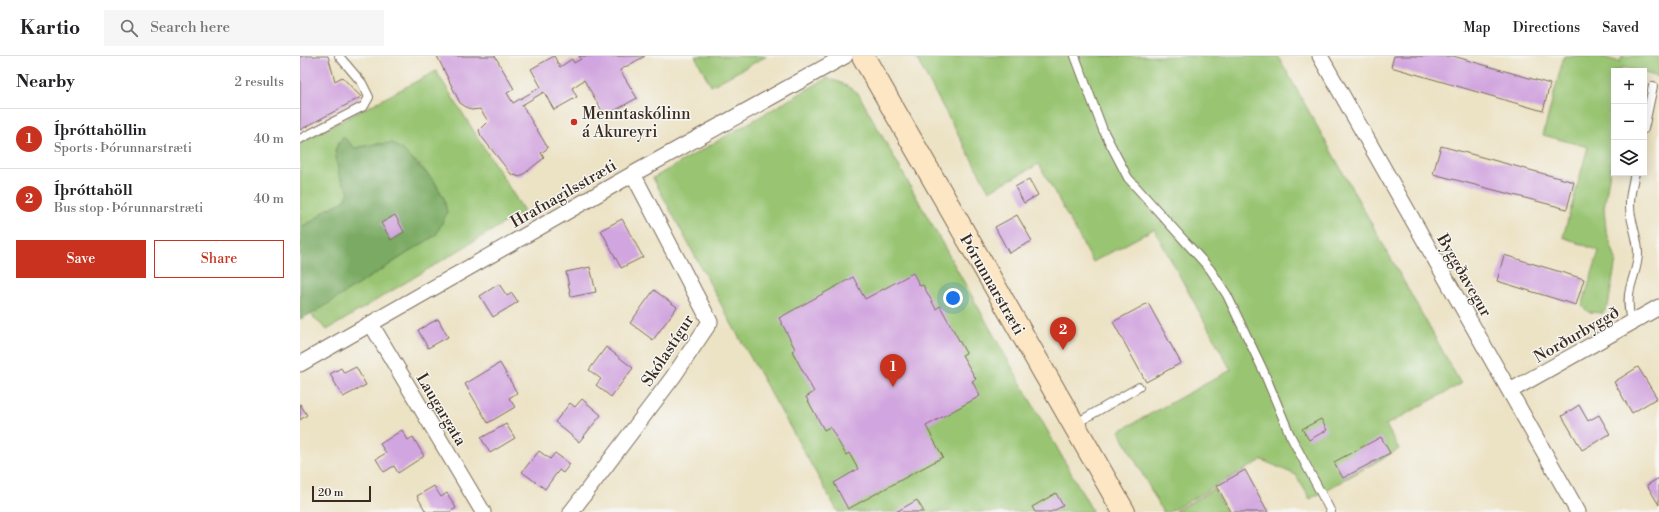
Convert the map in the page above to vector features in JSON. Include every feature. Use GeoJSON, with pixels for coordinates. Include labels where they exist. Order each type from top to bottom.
{"type":"FeatureCollection","features":[{"type":"Feature","properties":{"kind":"street","name":"Hrafnagilsstræti"},"geometry":{"type":"LineString","coordinates":[[300,364],[633,174],[845,56]]}},
{"type":"Feature","properties":{"kind":"street","name":"Þórunnarstræti"},"geometry":{"type":"LineString","coordinates":[[863,56],[1124,512]]}},
{"type":"Feature","properties":{"kind":"street","name":"Byggðavegur"},"geometry":{"type":"LineString","coordinates":[[1320,56],[1578,512]]}},
{"type":"Feature","properties":{"kind":"street","name":"Skólastígur"},"geometry":{"type":"LineString","coordinates":[[571,512],[673,377],[710,322],[633,174]]}},
{"type":"Feature","properties":{"kind":"street","name":"Norðurbyggð"},"geometry":{"type":"LineString","coordinates":[[1510,392],[1659,307]]}},
{"type":"Feature","properties":{"kind":"street","name":"Laugargata"},"geometry":{"type":"LineString","coordinates":[[371,324],[483,512]]}},
{"type":"Feature","properties":{"kind":"lane"},"geometry":{"type":"LineString","coordinates":[[300,138],[364,106],[370,97],[362,83],[339,56]]}},
{"type":"Feature","properties":{"kind":"lane"},"geometry":{"type":"LineString","coordinates":[[1075,56],[1103,130],[1128,178],[1210,269],[1227,295],[1263,370],[1290,435],[1331,512]]}},
{"type":"Feature","properties":{"kind":"lane"},"geometry":{"type":"LineString","coordinates":[[1647,115],[1653,86]]}},
{"type":"Feature","properties":{"kind":"lane"},"geometry":{"type":"LineString","coordinates":[[1631,323],[1629,304],[1630,290],[1638,255],[1638,245],[1630,215],[1629,200],[1634,176]]}},
{"type":"Feature","properties":{"kind":"lane"},"geometry":{"type":"LineString","coordinates":[[1074,424],[1139,387]]}},
{"type":"Feature","properties":{"kind":"green space"},"geometry":{"type":"Polygon","coordinates":[[[695,56],[767,56],[711,86],[695,56]]]}},
{"type":"Feature","properties":{"kind":"green space"},"geometry":{"type":"Polygon","coordinates":[[[915,56],[1278,56],[1461,384],[1386,425],[1399,449],[1310,499],[1296,475],[1262,460],[1169,512],[1163,512],[1119,431],[1231,370],[1154,229],[1093,262],[1039,164],[989,191],[915,56]]]}},
{"type":"Feature","properties":{"kind":"green space"},"geometry":{"type":"Polygon","coordinates":[[[1564,56],[1599,56],[1620,62],[1622,56],[1659,56],[1659,77],[1647,74],[1647,68],[1611,68],[1611,106],[1609,114],[1611,115],[1611,165],[1604,208],[1606,230],[1616,260],[1608,306],[1603,313],[1588,312],[1582,306],[1599,251],[1563,237],[1588,147],[1543,135],[1564,56]]]}},
{"type":"Feature","properties":{"kind":"green space"},"geometry":{"type":"Polygon","coordinates":[[[436,71],[524,211],[327,330],[310,314],[436,235],[444,198],[434,181],[417,162],[376,144],[355,148],[339,141],[335,150],[339,176],[350,192],[344,201],[326,210],[313,221],[300,227],[300,143],[436,71]]]}},
{"type":"Feature","properties":{"kind":"green space"},"geometry":{"type":"Polygon","coordinates":[[[827,78],[842,83],[858,93],[1093,512],[838,512],[731,323],[653,178],[827,78]]]}},
{"type":"Feature","properties":{"kind":"green space"},"geometry":{"type":"Polygon","coordinates":[[[343,136],[355,148],[375,144],[392,143],[404,151],[434,181],[444,198],[447,213],[436,235],[315,312],[300,319],[300,227],[313,221],[326,210],[344,201],[349,192],[339,176],[335,150],[343,136]]]}},
{"type":"Feature","properties":{"kind":"green space"},"geometry":{"type":"Polygon","coordinates":[[[1214,489],[1227,512],[1175,511],[1214,489]]]}},
{"type":"Feature","properties":{"kind":"building"},"geometry":{"type":"Polygon","coordinates":[[[300,56],[328,56],[335,81],[342,77],[361,97],[300,130],[300,56]]]}},
{"type":"Feature","properties":{"kind":"building"},"geometry":{"type":"Polygon","coordinates":[[[437,56],[495,56],[514,89],[507,93],[513,103],[541,87],[531,69],[554,56],[560,67],[572,59],[574,63],[581,59],[579,56],[645,56],[620,70],[637,98],[605,116],[584,80],[572,88],[577,97],[554,110],[544,92],[522,105],[548,148],[541,153],[544,158],[520,177],[511,174],[481,136],[479,130],[488,121],[480,109],[471,110],[460,103],[437,56]]]}},
{"type":"Feature","properties":{"kind":"building"},"geometry":{"type":"Polygon","coordinates":[[[1394,56],[1453,56],[1550,84],[1543,111],[1391,67],[1394,56]]]}},
{"type":"Feature","properties":{"kind":"building"},"geometry":{"type":"Polygon","coordinates":[[[1441,146],[1574,182],[1567,209],[1433,174],[1441,146]]]}},
{"type":"Feature","properties":{"kind":"building"},"geometry":{"type":"Polygon","coordinates":[[[1029,179],[1038,195],[1024,203],[1015,187],[1029,179]]]}},
{"type":"Feature","properties":{"kind":"building"},"geometry":{"type":"Polygon","coordinates":[[[395,215],[404,232],[391,240],[381,223],[395,215]]]}},
{"type":"Feature","properties":{"kind":"building"},"geometry":{"type":"Polygon","coordinates":[[[1017,215],[1032,241],[1009,253],[995,227],[1017,215]]]}},
{"type":"Feature","properties":{"kind":"building"},"geometry":{"type":"Polygon","coordinates":[[[622,219],[643,257],[621,268],[601,230],[622,219]]]}},
{"type":"Feature","properties":{"kind":"building"},"geometry":{"type":"Polygon","coordinates":[[[1504,255],[1584,279],[1576,305],[1497,281],[1504,255]]]}},
{"type":"Feature","properties":{"kind":"building"},"geometry":{"type":"Polygon","coordinates":[[[590,267],[596,292],[571,297],[566,272],[590,267]]]}},
{"type":"Feature","properties":{"kind":"building"},"geometry":{"type":"Polygon","coordinates":[[[913,273],[920,286],[923,285],[936,309],[940,306],[966,353],[962,355],[976,379],[972,381],[980,396],[926,426],[943,457],[848,509],[834,483],[858,469],[849,453],[846,455],[830,427],[824,430],[806,397],[814,392],[792,351],[795,349],[779,318],[853,277],[865,299],[913,273]]]}},
{"type":"Feature","properties":{"kind":"building"},"geometry":{"type":"Polygon","coordinates":[[[499,284],[507,296],[512,293],[518,302],[493,317],[480,296],[499,284]]]}},
{"type":"Feature","properties":{"kind":"building"},"geometry":{"type":"Polygon","coordinates":[[[654,290],[677,307],[653,340],[630,323],[654,290]]]}},
{"type":"Feature","properties":{"kind":"building"},"geometry":{"type":"Polygon","coordinates":[[[1148,303],[1181,363],[1146,382],[1113,322],[1148,303]]]}},
{"type":"Feature","properties":{"kind":"building"},"geometry":{"type":"Polygon","coordinates":[[[438,319],[448,337],[428,348],[418,330],[438,319]]]}},
{"type":"Feature","properties":{"kind":"building"},"geometry":{"type":"Polygon","coordinates":[[[606,347],[633,368],[611,397],[596,385],[601,379],[589,370],[606,347]]]}},
{"type":"Feature","properties":{"kind":"building"},"geometry":{"type":"Polygon","coordinates":[[[500,363],[517,393],[509,398],[515,407],[488,423],[465,384],[500,363]]]}},
{"type":"Feature","properties":{"kind":"building"},"geometry":{"type":"Polygon","coordinates":[[[356,367],[366,385],[343,397],[330,374],[341,368],[344,373],[356,367]]]}},
{"type":"Feature","properties":{"kind":"building"},"geometry":{"type":"Polygon","coordinates":[[[1638,367],[1657,398],[1632,413],[1614,382],[1638,367]]]}},
{"type":"Feature","properties":{"kind":"building"},"geometry":{"type":"Polygon","coordinates":[[[582,399],[601,415],[579,442],[555,422],[570,403],[575,407],[582,399]]]}},
{"type":"Feature","properties":{"kind":"building"},"geometry":{"type":"Polygon","coordinates":[[[300,404],[307,415],[300,420],[300,404]]]}},
{"type":"Feature","properties":{"kind":"building"},"geometry":{"type":"Polygon","coordinates":[[[1579,405],[1588,421],[1599,415],[1610,434],[1582,450],[1562,416],[1579,405]]]}},
{"type":"Feature","properties":{"kind":"building"},"geometry":{"type":"Polygon","coordinates":[[[1321,419],[1327,430],[1309,440],[1302,429],[1321,419]]]}},
{"type":"Feature","properties":{"kind":"building"},"geometry":{"type":"Polygon","coordinates":[[[506,424],[515,438],[490,453],[481,438],[506,424]]]}},
{"type":"Feature","properties":{"kind":"building"},"geometry":{"type":"Polygon","coordinates":[[[402,430],[408,440],[413,437],[424,456],[398,473],[394,466],[384,472],[376,459],[386,453],[380,444],[402,430]]]}},
{"type":"Feature","properties":{"kind":"building"},"geometry":{"type":"Polygon","coordinates":[[[1381,437],[1390,453],[1343,478],[1334,462],[1381,437]]]}},
{"type":"Feature","properties":{"kind":"building"},"geometry":{"type":"Polygon","coordinates":[[[539,451],[550,459],[555,453],[570,464],[563,473],[559,470],[545,489],[522,472],[539,451]]]}},
{"type":"Feature","properties":{"kind":"building"},"geometry":{"type":"Polygon","coordinates":[[[1245,470],[1268,512],[1231,512],[1217,486],[1245,470]]]}},
{"type":"Feature","properties":{"kind":"building"},"geometry":{"type":"Polygon","coordinates":[[[1659,478],[1659,505],[1647,485],[1659,478]]]}},
{"type":"Feature","properties":{"kind":"building"},"geometry":{"type":"Polygon","coordinates":[[[434,486],[441,497],[447,493],[456,508],[450,512],[426,512],[417,496],[434,486]]]}},
{"type":"Feature","properties":{"kind":"building"},"geometry":{"type":"Polygon","coordinates":[[[1056,493],[1063,506],[1051,512],[1035,512],[1032,507],[1056,493]]]}},
{"type":"Feature","properties":{"kind":"building"},"geometry":{"type":"Polygon","coordinates":[[[917,500],[924,512],[896,512],[917,500]]]}},
{"type":"Feature","properties":{"kind":"place","name":"Menntaskólinn á Akureyri"},"geometry":{"type":"Point","coordinates":[574,122]}},
{"type":"Feature","properties":{"kind":"place","name":"Íþróttahöll"},"geometry":{"type":"Point","coordinates":[1063,350]}},
{"type":"Feature","properties":{"kind":"place","name":"Íþróttahöllin"},"geometry":{"type":"Point","coordinates":[893,387]}}]}
